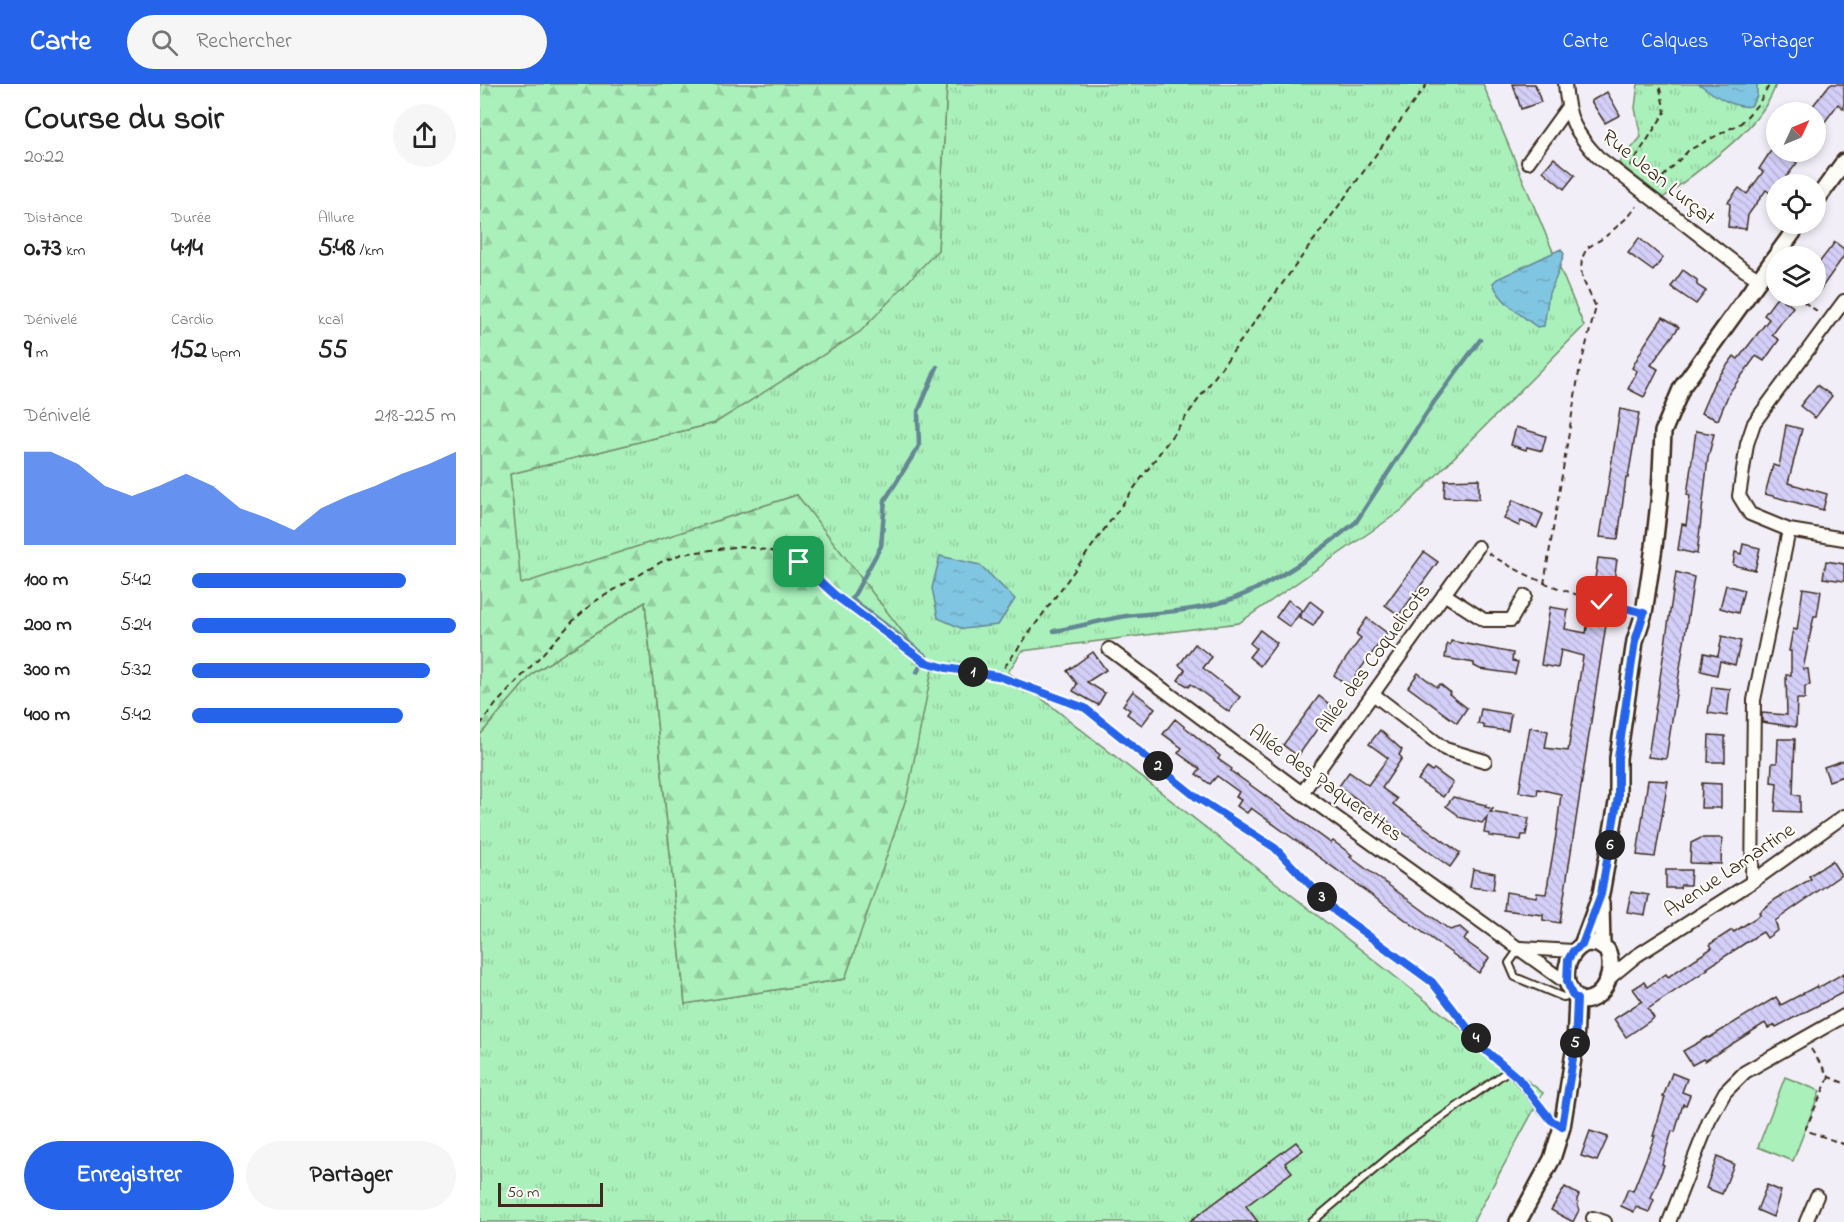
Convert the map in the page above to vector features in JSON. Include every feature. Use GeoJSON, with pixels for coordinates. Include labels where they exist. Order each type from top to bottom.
{"type":"FeatureCollection","features":[{"type":"Feature","properties":{"kind":"street","name":"Rue Jean Lurçat"},"geometry":{"type":"LineString","coordinates":[[1565,84],[1567,108],[1579,137],[1598,157],[1744,270],[1759,279]]}},
{"type":"Feature","properties":{"kind":"street"},"geometry":{"type":"LineString","coordinates":[[1528,162],[1567,108]]}},
{"type":"Feature","properties":{"kind":"street"},"geometry":{"type":"LineString","coordinates":[[1826,187],[1844,162]]}},
{"type":"Feature","properties":{"kind":"street"},"geometry":{"type":"LineString","coordinates":[[1518,1222],[1552,1159],[1562,1127],[1575,1046],[1577,994],[1568,960],[1578,948],[1601,894],[1618,797],[1618,758],[1635,641],[1644,613],[1660,493],[1664,432],[1682,387],[1792,234]]}},
{"type":"Feature","properties":{"kind":"street"},"geometry":{"type":"LineString","coordinates":[[1844,301],[1754,423],[1747,444],[1739,496],[1750,514],[1789,530],[1844,539]]}},
{"type":"Feature","properties":{"kind":"street"},"geometry":{"type":"LineString","coordinates":[[1752,882],[1754,700],[1789,530]]}},
{"type":"Feature","properties":{"kind":"street","name":"Allée des Coquelicots"},"geometry":{"type":"LineString","coordinates":[[1302,793],[1478,547]]}},
{"type":"Feature","properties":{"kind":"street"},"geometry":{"type":"LineString","coordinates":[[1444,594],[1484,620],[1511,621],[1525,596]]}},
{"type":"Feature","properties":{"kind":"street","name":"Allée des Paquerettes"},"geometry":{"type":"LineString","coordinates":[[1109,649],[1302,793],[1519,948],[1561,979],[1577,994]]}},
{"type":"Feature","properties":{"kind":"street"},"geometry":{"type":"LineString","coordinates":[[1373,694],[1445,749],[1485,761]]}},
{"type":"Feature","properties":{"kind":"street","name":"Avenue Lamartine"},"geometry":{"type":"LineString","coordinates":[[1608,980],[1636,956],[1752,882],[1844,816]]}},
{"type":"Feature","properties":{"kind":"street"},"geometry":{"type":"LineString","coordinates":[[1577,994],[1598,995],[1608,980],[1611,963],[1606,950],[1601,894]]}},
{"type":"Feature","properties":{"kind":"street"},"geometry":{"type":"LineString","coordinates":[[1519,948],[1578,948],[1592,943],[1606,950],[1636,956]]}},
{"type":"Feature","properties":{"kind":"street"},"geometry":{"type":"LineString","coordinates":[[1669,1222],[1709,1121],[1725,1092],[1745,1072],[1844,1016]]}},
{"type":"Feature","properties":{"kind":"street"},"geometry":{"type":"LineString","coordinates":[[1806,1222],[1817,1196]]}},
{"type":"Feature","properties":{"kind":"lane"},"geometry":{"type":"LineString","coordinates":[[1519,948],[1509,963],[1515,977],[1563,997],[1577,994]]}},
{"type":"Feature","properties":{"kind":"lane"},"geometry":{"type":"LineString","coordinates":[[1312,1222],[1407,1142],[1509,1070],[1551,1120],[1562,1127]]}},
{"type":"Feature","properties":{"kind":"path"},"geometry":{"type":"LineString","coordinates":[[998,676],[1427,84]]}},
{"type":"Feature","properties":{"kind":"path"},"geometry":{"type":"LineString","coordinates":[[1624,177],[1665,112],[1659,84]]}},
{"type":"Feature","properties":{"kind":"path"},"geometry":{"type":"LineString","coordinates":[[1544,584],[1579,372],[1596,307],[1583,280],[1582,258],[1587,248],[1605,237],[1629,216],[1689,150],[1741,123],[1759,103],[1770,84]]}},
{"type":"Feature","properties":{"kind":"path"},"geometry":{"type":"LineString","coordinates":[[1810,306],[1830,320]]}},
{"type":"Feature","properties":{"kind":"path"},"geometry":{"type":"LineString","coordinates":[[480,725],[496,704],[573,621],[594,602],[662,562],[682,554],[741,546],[772,551],[799,562],[836,596],[925,662],[946,668],[998,676],[1085,708],[1196,797],[1275,848],[1336,912],[1432,982],[1484,1049],[1509,1070]]}},
{"type":"Feature","properties":{"kind":"path"},"geometry":{"type":"LineString","coordinates":[[1478,547],[1509,567],[1544,584],[1644,613]]}},
{"type":"Feature","properties":{"kind":"path"},"geometry":{"type":"LineString","coordinates":[[1805,1038],[1829,1077],[1844,1083]]}},
{"type":"Feature","properties":{"kind":"path"},"geometry":{"type":"LineString","coordinates":[[1829,1077],[1805,1130],[1843,1144],[1844,1142]]}},
{"type":"Feature","properties":{"kind":"green space"},"geometry":{"type":"Polygon","coordinates":[[[480,84],[947,84],[938,250],[860,332],[715,423],[510,474],[521,584],[797,495],[932,670],[907,796],[845,979],[685,1004],[645,602],[533,673],[480,735],[480,84]]]}},
{"type":"Feature","properties":{"kind":"green space"},"geometry":{"type":"Polygon","coordinates":[[[947,84],[1483,84],[1584,326],[1402,510],[1239,623],[1022,651],[1008,672],[1543,1093],[1473,1222],[480,1222],[480,735],[533,673],[645,602],[685,1004],[845,979],[797,495],[520,585],[510,474],[715,423],[938,250],[947,84]]]}},
{"type":"Feature","properties":{"kind":"green space"},"geometry":{"type":"Polygon","coordinates":[[[1638,84],[1776,84],[1769,100],[1744,132],[1663,198],[1619,163],[1641,137],[1635,108],[1638,84]]]}},
{"type":"Feature","properties":{"kind":"green space"},"geometry":{"type":"Polygon","coordinates":[[[1785,1077],[1820,1091],[1793,1161],[1758,1147],[1785,1077]]]}},
{"type":"Feature","properties":{"kind":"water"},"geometry":{"type":"Polygon","coordinates":[[[1699,84],[1757,84],[1757,96],[1751,106],[1737,105],[1724,100],[1699,84]]]}},
{"type":"Feature","properties":{"kind":"water"},"geometry":{"type":"Polygon","coordinates":[[[1561,249],[1564,254],[1549,293],[1544,326],[1537,327],[1500,296],[1493,283],[1561,249]]]}},
{"type":"Feature","properties":{"kind":"water"},"geometry":{"type":"Polygon","coordinates":[[[940,556],[980,565],[1015,599],[998,625],[963,629],[938,618],[932,588],[940,556]]]}},
{"type":"Feature","properties":{"kind":"building"},"geometry":{"type":"Polygon","coordinates":[[[1513,84],[1535,84],[1541,102],[1521,109],[1513,84]]]}},
{"type":"Feature","properties":{"kind":"building"},"geometry":{"type":"Polygon","coordinates":[[[1830,84],[1844,84],[1844,109],[1838,104],[1826,120],[1826,102],[1816,102],[1830,84]]]}},
{"type":"Feature","properties":{"kind":"building"},"geometry":{"type":"Polygon","coordinates":[[[1607,92],[1620,115],[1605,123],[1591,101],[1607,92]]]}},
{"type":"Feature","properties":{"kind":"building"},"geometry":{"type":"Polygon","coordinates":[[[1554,158],[1575,175],[1564,189],[1543,171],[1554,158]]]}},
{"type":"Feature","properties":{"kind":"building"},"geometry":{"type":"Polygon","coordinates":[[[1766,158],[1766,162],[1797,163],[1789,174],[1766,174],[1766,190],[1748,215],[1746,229],[1728,227],[1730,204],[1728,202],[1739,188],[1747,194],[1763,172],[1759,169],[1766,158]]]}},
{"type":"Feature","properties":{"kind":"building"},"geometry":{"type":"Polygon","coordinates":[[[1639,238],[1663,258],[1653,271],[1628,253],[1639,238]]]}},
{"type":"Feature","properties":{"kind":"building"},"geometry":{"type":"Polygon","coordinates":[[[1835,242],[1844,249],[1844,256],[1826,281],[1826,254],[1835,242]]]}},
{"type":"Feature","properties":{"kind":"building"},"geometry":{"type":"Polygon","coordinates":[[[1683,270],[1697,280],[1697,285],[1706,291],[1696,304],[1671,287],[1683,270]]]}},
{"type":"Feature","properties":{"kind":"building"},"geometry":{"type":"Polygon","coordinates":[[[1771,306],[1793,307],[1772,335],[1779,340],[1764,361],[1756,356],[1729,393],[1718,420],[1701,413],[1714,383],[1734,356],[1738,359],[1769,319],[1764,315],[1771,306]]]}},
{"type":"Feature","properties":{"kind":"building"},"geometry":{"type":"Polygon","coordinates":[[[1663,317],[1679,327],[1651,365],[1658,369],[1644,397],[1628,389],[1637,371],[1632,368],[1663,317]]]}},
{"type":"Feature","properties":{"kind":"building"},"geometry":{"type":"Polygon","coordinates":[[[1817,385],[1832,396],[1815,418],[1800,406],[1817,385]]]}},
{"type":"Feature","properties":{"kind":"building"},"geometry":{"type":"Polygon","coordinates":[[[1620,409],[1639,413],[1628,478],[1626,478],[1618,539],[1600,537],[1620,409]]]}},
{"type":"Feature","properties":{"kind":"building"},"geometry":{"type":"Polygon","coordinates":[[[1786,425],[1802,429],[1788,483],[1827,494],[1823,510],[1765,494],[1773,465],[1779,467],[1786,425]]]}},
{"type":"Feature","properties":{"kind":"building"},"geometry":{"type":"Polygon","coordinates":[[[1516,427],[1546,436],[1542,451],[1527,447],[1526,450],[1511,445],[1516,427]]]}},
{"type":"Feature","properties":{"kind":"building"},"geometry":{"type":"Polygon","coordinates":[[[1696,431],[1714,434],[1708,458],[1697,554],[1678,550],[1682,524],[1686,525],[1690,496],[1687,495],[1696,431]]]}},
{"type":"Feature","properties":{"kind":"building"},"geometry":{"type":"Polygon","coordinates":[[[1479,479],[1479,499],[1444,497],[1445,480],[1479,479]]]}},
{"type":"Feature","properties":{"kind":"building"},"geometry":{"type":"Polygon","coordinates":[[[1513,500],[1543,514],[1537,528],[1521,521],[1519,526],[1504,519],[1513,500]]]}},
{"type":"Feature","properties":{"kind":"building"},"geometry":{"type":"Polygon","coordinates":[[[1743,544],[1760,548],[1755,570],[1733,565],[1735,552],[1741,554],[1743,544]]]}},
{"type":"Feature","properties":{"kind":"building"},"geometry":{"type":"Polygon","coordinates":[[[1424,552],[1438,562],[1399,615],[1385,605],[1424,552]]]}},
{"type":"Feature","properties":{"kind":"building"},"geometry":{"type":"Polygon","coordinates":[[[1598,558],[1617,560],[1613,588],[1594,586],[1598,558]]]}},
{"type":"Feature","properties":{"kind":"building"},"geometry":{"type":"Polygon","coordinates":[[[1826,561],[1844,564],[1844,581],[1823,578],[1826,561]]]}},
{"type":"Feature","properties":{"kind":"building"},"geometry":{"type":"Polygon","coordinates":[[[1676,572],[1694,577],[1666,759],[1648,757],[1676,572]]]}},
{"type":"Feature","properties":{"kind":"building"},"geometry":{"type":"Polygon","coordinates":[[[1726,585],[1744,590],[1738,613],[1720,608],[1726,585]]]}},
{"type":"Feature","properties":{"kind":"building"},"geometry":{"type":"Polygon","coordinates":[[[1803,588],[1821,591],[1803,669],[1808,669],[1810,685],[1805,686],[1805,699],[1797,699],[1796,727],[1762,722],[1762,713],[1787,715],[1786,675],[1791,675],[1791,651],[1789,651],[1793,629],[1797,630],[1803,588]]]}},
{"type":"Feature","properties":{"kind":"building"},"geometry":{"type":"Polygon","coordinates":[[[1288,600],[1302,610],[1290,627],[1276,617],[1288,600]]]}},
{"type":"Feature","properties":{"kind":"building"},"geometry":{"type":"Polygon","coordinates":[[[1310,601],[1323,611],[1313,626],[1299,617],[1310,601]]]}},
{"type":"Feature","properties":{"kind":"building"},"geometry":{"type":"Polygon","coordinates":[[[1550,607],[1568,610],[1565,629],[1586,633],[1589,615],[1607,618],[1560,923],[1543,920],[1543,915],[1504,910],[1506,892],[1536,897],[1537,893],[1546,894],[1556,835],[1561,794],[1538,789],[1537,795],[1519,792],[1530,727],[1548,731],[1545,748],[1568,751],[1583,656],[1561,650],[1558,668],[1541,665],[1550,607]]]}},
{"type":"Feature","properties":{"kind":"building"},"geometry":{"type":"Polygon","coordinates":[[[1367,618],[1387,633],[1348,686],[1334,675],[1361,638],[1356,634],[1367,618]]]}},
{"type":"Feature","properties":{"kind":"building"},"geometry":{"type":"Polygon","coordinates":[[[1260,630],[1277,643],[1260,666],[1249,657],[1256,648],[1250,643],[1260,630]]]}},
{"type":"Feature","properties":{"kind":"building"},"geometry":{"type":"Polygon","coordinates":[[[1722,636],[1741,641],[1735,665],[1720,661],[1717,675],[1701,671],[1704,653],[1718,656],[1722,636]]]}},
{"type":"Feature","properties":{"kind":"building"},"geometry":{"type":"Polygon","coordinates":[[[1451,641],[1513,653],[1512,661],[1518,662],[1515,674],[1480,669],[1474,666],[1474,663],[1445,658],[1447,644],[1450,645],[1451,641]]]}},
{"type":"Feature","properties":{"kind":"building"},"geometry":{"type":"Polygon","coordinates":[[[1195,644],[1212,657],[1203,668],[1240,697],[1229,712],[1191,684],[1189,687],[1178,680],[1185,670],[1179,665],[1195,644]]]}},
{"type":"Feature","properties":{"kind":"building"},"geometry":{"type":"Polygon","coordinates":[[[1093,652],[1106,670],[1087,682],[1105,693],[1098,705],[1073,691],[1077,684],[1067,671],[1093,652]]]}},
{"type":"Feature","properties":{"kind":"building"},"geometry":{"type":"Polygon","coordinates":[[[1418,673],[1437,687],[1440,684],[1467,708],[1457,723],[1408,687],[1418,673]]]}},
{"type":"Feature","properties":{"kind":"building"},"geometry":{"type":"Polygon","coordinates":[[[1712,687],[1730,689],[1727,716],[1708,713],[1712,687]]]}},
{"type":"Feature","properties":{"kind":"building"},"geometry":{"type":"Polygon","coordinates":[[[1133,691],[1155,708],[1142,725],[1127,714],[1130,710],[1123,705],[1133,691]]]}},
{"type":"Feature","properties":{"kind":"building"},"geometry":{"type":"Polygon","coordinates":[[[1319,696],[1333,707],[1298,756],[1283,745],[1319,696]]]}},
{"type":"Feature","properties":{"kind":"building"},"geometry":{"type":"Polygon","coordinates":[[[1481,709],[1511,714],[1508,731],[1484,728],[1484,725],[1478,724],[1481,709]]]}},
{"type":"Feature","properties":{"kind":"building"},"geometry":{"type":"Polygon","coordinates":[[[1175,719],[1220,756],[1218,759],[1232,769],[1231,771],[1331,843],[1333,841],[1352,855],[1350,857],[1450,930],[1460,927],[1468,934],[1464,940],[1489,958],[1479,973],[1251,808],[1247,813],[1237,806],[1241,800],[1236,797],[1239,792],[1217,776],[1210,784],[1196,774],[1200,769],[1178,753],[1182,748],[1163,734],[1175,719]]]}},
{"type":"Feature","properties":{"kind":"building"},"geometry":{"type":"Polygon","coordinates":[[[1380,730],[1402,750],[1399,755],[1402,758],[1382,788],[1397,799],[1393,804],[1460,853],[1450,867],[1339,786],[1349,772],[1368,785],[1388,758],[1369,744],[1380,730]]]}},
{"type":"Feature","properties":{"kind":"building"},"geometry":{"type":"Polygon","coordinates":[[[1709,735],[1725,736],[1725,762],[1708,762],[1709,735]]]}},
{"type":"Feature","properties":{"kind":"building"},"geometry":{"type":"Polygon","coordinates":[[[1778,739],[1795,739],[1793,794],[1800,796],[1800,812],[1775,811],[1777,783],[1771,782],[1772,763],[1777,763],[1778,739]]]}},
{"type":"Feature","properties":{"kind":"building"},"geometry":{"type":"Polygon","coordinates":[[[1844,760],[1844,776],[1829,781],[1824,767],[1844,760]]]}},
{"type":"Feature","properties":{"kind":"building"},"geometry":{"type":"Polygon","coordinates":[[[1427,768],[1432,771],[1434,769],[1453,783],[1443,797],[1418,780],[1427,768]]]}},
{"type":"Feature","properties":{"kind":"building"},"geometry":{"type":"Polygon","coordinates":[[[1648,780],[1668,781],[1655,857],[1637,855],[1648,780]]]}},
{"type":"Feature","properties":{"kind":"building"},"geometry":{"type":"Polygon","coordinates":[[[1702,783],[1721,784],[1721,808],[1701,808],[1702,783]]]}},
{"type":"Feature","properties":{"kind":"building"},"geometry":{"type":"Polygon","coordinates":[[[1453,797],[1486,805],[1485,807],[1493,809],[1490,812],[1529,818],[1526,835],[1522,835],[1521,840],[1489,836],[1490,834],[1484,833],[1487,817],[1482,823],[1458,817],[1446,806],[1453,797]]]}},
{"type":"Feature","properties":{"kind":"building"},"geometry":{"type":"Polygon","coordinates":[[[1701,838],[1722,838],[1721,864],[1690,863],[1691,843],[1701,838]]]}},
{"type":"Feature","properties":{"kind":"building"},"geometry":{"type":"Polygon","coordinates":[[[1832,861],[1841,875],[1775,921],[1778,930],[1767,938],[1763,932],[1756,936],[1648,1009],[1654,1018],[1626,1037],[1614,1019],[1642,1001],[1633,989],[1644,982],[1647,987],[1666,974],[1668,977],[1712,948],[1710,944],[1760,915],[1759,912],[1776,899],[1811,879],[1809,876],[1832,861]]]}},
{"type":"Feature","properties":{"kind":"building"},"geometry":{"type":"Polygon","coordinates":[[[1473,869],[1495,873],[1493,890],[1470,887],[1473,869]]]}},
{"type":"Feature","properties":{"kind":"building"},"geometry":{"type":"Polygon","coordinates":[[[1666,870],[1691,870],[1690,885],[1666,888],[1666,870]]]}},
{"type":"Feature","properties":{"kind":"building"},"geometry":{"type":"Polygon","coordinates":[[[1631,892],[1649,895],[1645,915],[1627,912],[1631,892]]]}},
{"type":"Feature","properties":{"kind":"building"},"geometry":{"type":"Polygon","coordinates":[[[1844,973],[1844,992],[1776,1027],[1775,1025],[1768,1028],[1765,1023],[1705,1061],[1703,1059],[1692,1065],[1683,1051],[1709,1038],[1776,997],[1781,1005],[1844,973]]]}},
{"type":"Feature","properties":{"kind":"building"},"geometry":{"type":"Polygon","coordinates":[[[1672,1073],[1687,1079],[1682,1092],[1690,1095],[1686,1105],[1683,1104],[1675,1132],[1672,1131],[1662,1164],[1664,1165],[1651,1198],[1654,1200],[1649,1212],[1636,1207],[1634,1212],[1621,1206],[1628,1189],[1633,1191],[1655,1136],[1653,1136],[1665,1097],[1663,1097],[1672,1073]]]}},
{"type":"Feature","properties":{"kind":"building"},"geometry":{"type":"Polygon","coordinates":[[[1590,1131],[1608,1137],[1597,1161],[1581,1156],[1590,1131]]]}},
{"type":"Feature","properties":{"kind":"building"},"geometry":{"type":"Polygon","coordinates":[[[1296,1142],[1303,1150],[1285,1163],[1292,1172],[1246,1206],[1258,1222],[1189,1222],[1296,1142]]]}},
{"type":"Feature","properties":{"kind":"building"},"geometry":{"type":"Polygon","coordinates":[[[1717,1157],[1734,1164],[1722,1194],[1706,1188],[1717,1157]]]}},
{"type":"Feature","properties":{"kind":"building"},"geometry":{"type":"Polygon","coordinates":[[[1767,1185],[1781,1191],[1773,1217],[1757,1210],[1767,1185]]]}},
{"type":"Feature","properties":{"kind":"building"},"geometry":{"type":"Polygon","coordinates":[[[1565,1187],[1579,1195],[1577,1199],[1579,1210],[1573,1222],[1551,1210],[1565,1187]]]}},
{"type":"Feature","properties":{"kind":"waterway"},"geometry":{"type":"LineString","coordinates":[[1054,631],[1126,616],[1209,606],[1251,591],[1283,574],[1313,554],[1356,522],[1434,402],[1480,340]]}},
{"type":"Feature","properties":{"kind":"waterway"},"geometry":{"type":"LineString","coordinates":[[926,656],[852,599],[881,546],[885,500],[919,446],[918,412],[937,367]]}},
{"type":"Feature","properties":{"kind":"waterway"},"geometry":{"type":"LineString","coordinates":[[917,672],[920,667]]}},
{"type":"Feature","properties":{"kind":"route"},"geometry":{"type":"LineString","coordinates":[[799,562],[836,596],[925,662],[946,668],[998,676],[1085,708],[1196,797],[1275,848],[1336,912],[1432,982],[1484,1049],[1518,1078],[1551,1120],[1562,1127],[1575,1046],[1577,999],[1572,995],[1567,981],[1568,960],[1573,951],[1582,945],[1601,894],[1618,797],[1618,758],[1635,641],[1644,613],[1602,602]]}}]}
